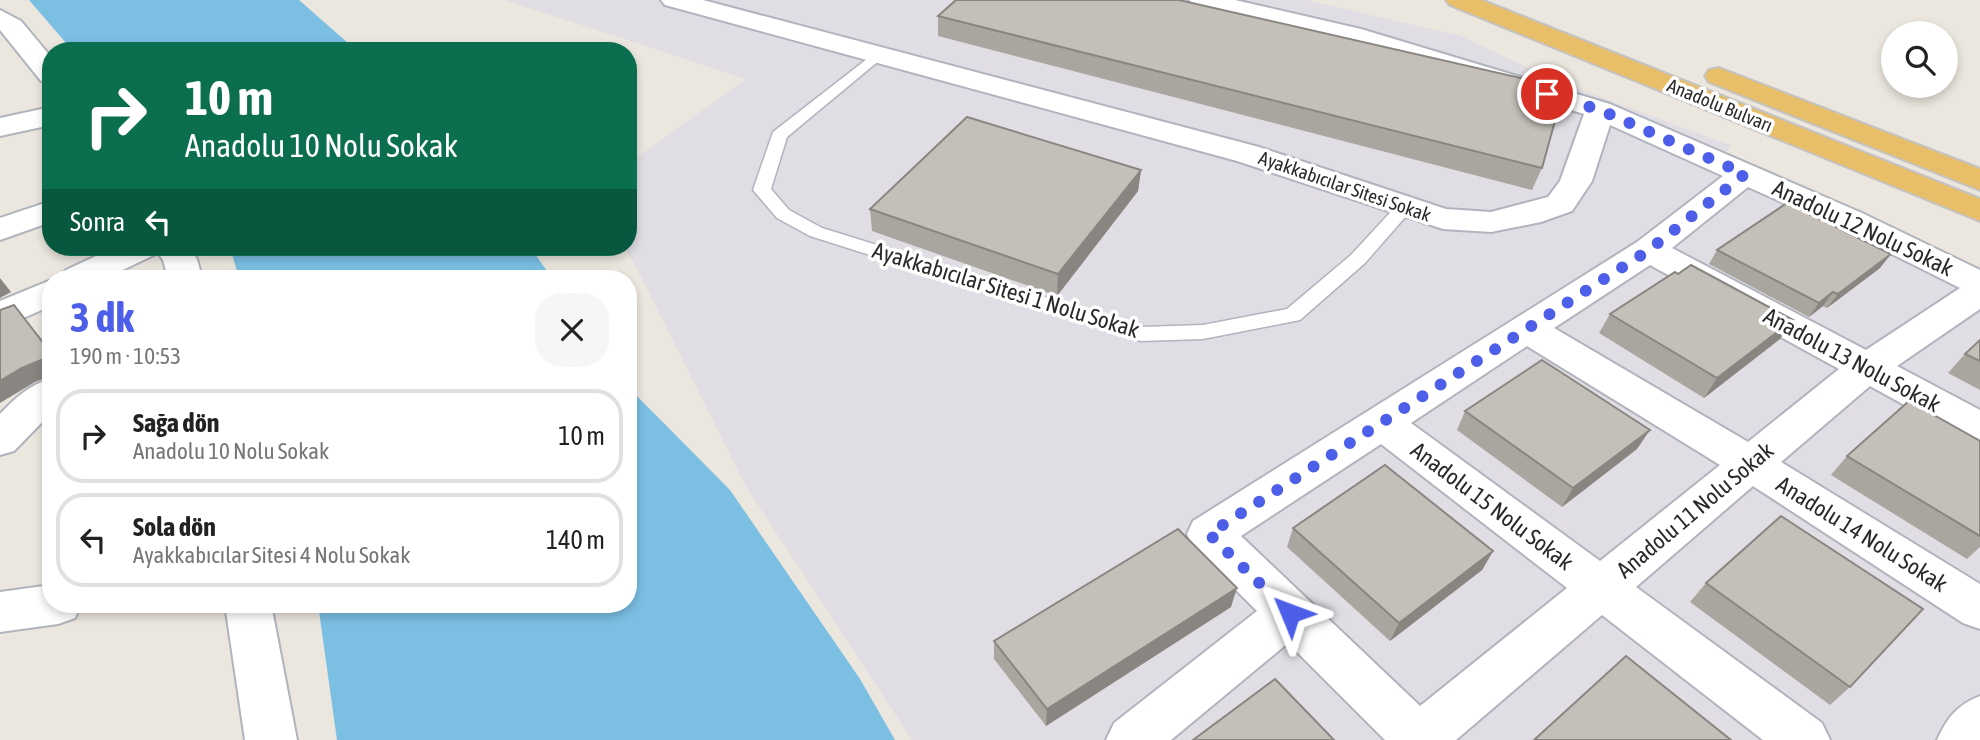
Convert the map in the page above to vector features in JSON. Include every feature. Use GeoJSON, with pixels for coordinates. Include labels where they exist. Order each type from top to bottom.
{"type":"FeatureCollection","features":[{"type":"Feature","properties":{"kind":"highway","name":"Anadolu Bulvarı"},"geometry":{"type":"LineString","coordinates":[[1459,0],[1980,211]]}},
{"type":"Feature","properties":{"kind":"highway","name":"Anadolu Bulvarı"},"geometry":{"type":"LineString","coordinates":[[1523,0],[1980,180]]}},
{"type":"Feature","properties":{"kind":"highway"},"geometry":{"type":"LineString","coordinates":[[1846,125],[1980,161]]}},
{"type":"Feature","properties":{"kind":"street","name":"Ayakkabıcılar Sitesi Sokak"},"geometry":{"type":"LineString","coordinates":[[674,0],[1248,154],[1443,219],[1491,222],[1529,215],[1560,204],[1576,181],[1600,110]]}},
{"type":"Feature","properties":{"kind":"street"},"geometry":{"type":"LineString","coordinates":[[1202,0],[1361,37],[1600,110]]}},
{"type":"Feature","properties":{"kind":"street"},"geometry":{"type":"LineString","coordinates":[[0,18],[12,27],[42,64]]}},
{"type":"Feature","properties":{"kind":"street","name":"Anadolu 12 Nolu Sokak"},"geometry":{"type":"LineString","coordinates":[[1600,110],[1850,220],[1980,284]]}},
{"type":"Feature","properties":{"kind":"street"},"geometry":{"type":"LineString","coordinates":[[0,127],[42,118]]}},
{"type":"Feature","properties":{"kind":"street"},"geometry":{"type":"LineString","coordinates":[[1419,739],[1209,534],[1649,250],[1745,174]]}},
{"type":"Feature","properties":{"kind":"street"},"geometry":{"type":"LineString","coordinates":[[0,230],[42,214]]}},
{"type":"Feature","properties":{"kind":"street","name":"Anadolu 13 Nolu Sokak"},"geometry":{"type":"LineString","coordinates":[[1649,250],[1980,428]]}},
{"type":"Feature","properties":{"kind":"street"},"geometry":{"type":"LineString","coordinates":[[95,270],[123,256]]}},
{"type":"Feature","properties":{"kind":"street","name":"Anadolu 11 Nolu Sokak"},"geometry":{"type":"LineString","coordinates":[[1419,739],[1866,368],[1980,292]]}},
{"type":"Feature","properties":{"kind":"street"},"geometry":{"type":"LineString","coordinates":[[0,316],[42,296]]}},
{"type":"Feature","properties":{"kind":"street","name":"Anadolu 14 Nolu Sokak"},"geometry":{"type":"LineString","coordinates":[[1527,329],[1751,464],[1980,609]]}},
{"type":"Feature","properties":{"kind":"street"},"geometry":{"type":"LineString","coordinates":[[0,440],[42,399]]}},
{"type":"Feature","properties":{"kind":"street","name":"Anadolu 15 Nolu Sokak"},"geometry":{"type":"LineString","coordinates":[[1382,423],[1804,740]]}},
{"type":"Feature","properties":{"kind":"street"},"geometry":{"type":"LineString","coordinates":[[0,612],[42,606]]}},
{"type":"Feature","properties":{"kind":"street"},"geometry":{"type":"LineString","coordinates":[[250,613],[271,740]]}},
{"type":"Feature","properties":{"kind":"street"},"geometry":{"type":"LineString","coordinates":[[1132,740],[1290,613]]}},
{"type":"Feature","properties":{"kind":"street"},"geometry":{"type":"LineString","coordinates":[[1963,740],[1980,720]]}},
{"type":"Feature","properties":{"kind":"lane","name":"Ayakkabıcılar Sitesi 1 Nolu Sokak"},"geometry":{"type":"LineString","coordinates":[[876,56],[779,135],[762,190],[783,214],[816,232],[1141,334],[1202,332],[1293,315],[1358,259],[1405,206]]}},
{"type":"Feature","properties":{"kind":"shaded area"},"geometry":{"type":"Polygon","coordinates":[[[505,0],[1306,0],[1461,36],[1552,79],[1732,146],[1710,168],[1980,283],[1980,740],[912,740],[745,485],[629,256],[637,256],[637,158],[746,79],[505,0]]]}},
{"type":"Feature","properties":{"kind":"water"},"geometry":{"type":"Polygon","coordinates":[[[29,0],[299,0],[347,42],[65,42],[29,0]]]}},
{"type":"Feature","properties":{"kind":"water"},"geometry":{"type":"Polygon","coordinates":[[[233,256],[536,256],[546,270],[237,270],[233,256]]]}},
{"type":"Feature","properties":{"kind":"water"},"geometry":{"type":"Polygon","coordinates":[[[637,396],[730,490],[860,679],[895,740],[337,740],[319,613],[637,613],[637,396]]]}},
{"type":"Feature","properties":{"kind":"building"},"geometry":{"type":"Polygon","coordinates":[[[956,0],[1179,0],[1564,88],[1542,168],[938,16],[956,0]]]}},
{"type":"Feature","properties":{"kind":"building"},"geometry":{"type":"Polygon","coordinates":[[[967,117],[1141,170],[1058,274],[870,209],[967,117]]]}},
{"type":"Feature","properties":{"kind":"building"},"geometry":{"type":"Polygon","coordinates":[[[1787,203],[1891,254],[1838,294],[1833,292],[1819,303],[1717,250],[1787,203]]]}},
{"type":"Feature","properties":{"kind":"building"},"geometry":{"type":"Polygon","coordinates":[[[1691,265],[1793,320],[1717,378],[1610,314],[1675,272],[1678,274],[1691,265]]]}},
{"type":"Feature","properties":{"kind":"building"},"geometry":{"type":"Polygon","coordinates":[[[14,305],[42,341],[42,360],[0,381],[0,310],[14,305]]]}},
{"type":"Feature","properties":{"kind":"building"},"geometry":{"type":"Polygon","coordinates":[[[1980,340],[1980,361],[1965,354],[1980,340]]]}},
{"type":"Feature","properties":{"kind":"building"},"geometry":{"type":"Polygon","coordinates":[[[1542,360],[1650,430],[1573,488],[1465,411],[1542,360]]]}},
{"type":"Feature","properties":{"kind":"building"},"geometry":{"type":"Polygon","coordinates":[[[1909,401],[1980,441],[1980,536],[1847,456],[1909,401]]]}},
{"type":"Feature","properties":{"kind":"building"},"geometry":{"type":"Polygon","coordinates":[[[1385,465],[1493,551],[1399,623],[1293,528],[1385,465]]]}},
{"type":"Feature","properties":{"kind":"building"},"geometry":{"type":"Polygon","coordinates":[[[1781,516],[1923,609],[1850,687],[1706,583],[1781,516]]]}},
{"type":"Feature","properties":{"kind":"building"},"geometry":{"type":"Polygon","coordinates":[[[1178,529],[1237,588],[1047,709],[994,641],[1178,529]]]}},
{"type":"Feature","properties":{"kind":"building"},"geometry":{"type":"Polygon","coordinates":[[[1626,656],[1731,740],[1534,740],[1626,656]]]}},
{"type":"Feature","properties":{"kind":"building"},"geometry":{"type":"Polygon","coordinates":[[[1275,679],[1334,740],[1193,740],[1275,679]]]}},
{"type":"Feature","properties":{"kind":"route"},"geometry":{"type":"LineString","coordinates":[[1290,613],[1209,534],[1649,250],[1745,174],[1600,110],[1547,94]]}}]}
